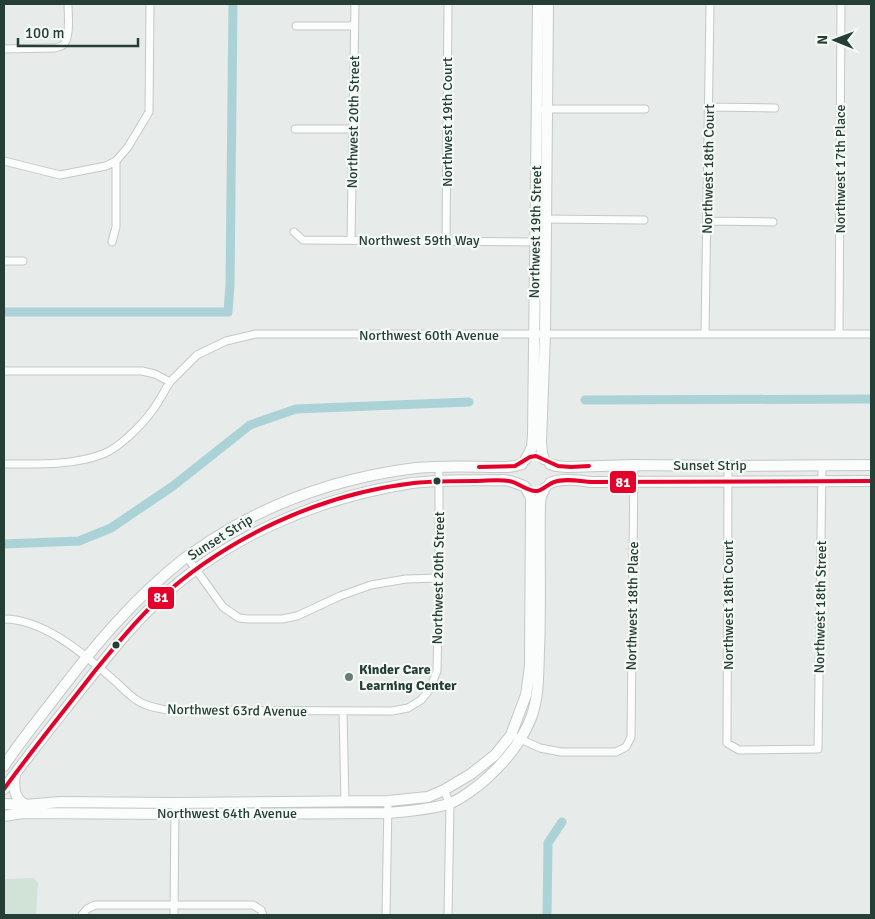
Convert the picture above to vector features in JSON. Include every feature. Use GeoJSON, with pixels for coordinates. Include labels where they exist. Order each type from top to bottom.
{"type":"FeatureCollection","features":[{"type":"Feature","properties":{"kind":"street"},"geometry":{"type":"LineString","coordinates":[[4,49],[55,48],[63,45],[68,33],[68,4]]}},
{"type":"Feature","properties":{"kind":"street"},"geometry":{"type":"LineString","coordinates":[[4,161],[60,175],[106,166],[116,161],[128,147],[149,112],[150,4]]}},
{"type":"Feature","properties":{"kind":"street","name":"Northwest 20th Street"},"geometry":{"type":"LineString","coordinates":[[351,240],[355,4]]}},
{"type":"Feature","properties":{"kind":"street","name":"Northwest 19th Court"},"geometry":{"type":"LineString","coordinates":[[446,240],[448,4]]}},
{"type":"Feature","properties":{"kind":"street","name":"Northwest 19th Street"},"geometry":{"type":"LineString","coordinates":[[524,461],[532,447],[538,4]]}},
{"type":"Feature","properties":{"kind":"street","name":"Northwest 19th Street"},"geometry":{"type":"LineString","coordinates":[[547,461],[542,453],[540,442],[546,334],[548,4]]}},
{"type":"Feature","properties":{"kind":"street","name":"Northwest 18th Court"},"geometry":{"type":"LineString","coordinates":[[705,334],[710,4]]}},
{"type":"Feature","properties":{"kind":"street","name":"Northwest 17th Place"},"geometry":{"type":"LineString","coordinates":[[839,334],[841,4]]}},
{"type":"Feature","properties":{"kind":"street"},"geometry":{"type":"LineString","coordinates":[[296,26],[354,26]]}},
{"type":"Feature","properties":{"kind":"street"},"geometry":{"type":"LineString","coordinates":[[708,107],[775,108]]}},
{"type":"Feature","properties":{"kind":"street"},"geometry":{"type":"LineString","coordinates":[[536,109],[645,109]]}},
{"type":"Feature","properties":{"kind":"street"},"geometry":{"type":"LineString","coordinates":[[295,129],[353,129]]}},
{"type":"Feature","properties":{"kind":"street"},"geometry":{"type":"LineString","coordinates":[[112,242],[116,227],[116,161]]}},
{"type":"Feature","properties":{"kind":"street"},"geometry":{"type":"LineString","coordinates":[[536,218],[644,220]]}},
{"type":"Feature","properties":{"kind":"street"},"geometry":{"type":"LineString","coordinates":[[707,221],[773,222]]}},
{"type":"Feature","properties":{"kind":"street","name":"Northwest 59th Way"},"geometry":{"type":"LineString","coordinates":[[294,232],[303,240],[547,242]]}},
{"type":"Feature","properties":{"kind":"street"},"geometry":{"type":"LineString","coordinates":[[4,261],[23,261]]}},
{"type":"Feature","properties":{"kind":"street","name":"Northwest 60th Avenue"},"geometry":{"type":"LineString","coordinates":[[4,464],[54,464],[79,461],[105,454],[127,438],[152,412],[170,382],[197,355],[226,341],[256,334],[871,334]]}},
{"type":"Feature","properties":{"kind":"street"},"geometry":{"type":"LineString","coordinates":[[4,371],[142,371],[155,374],[170,382]]}},
{"type":"Feature","properties":{"kind":"street"},"geometry":{"type":"LineString","coordinates":[[448,915],[450,804],[444,790],[496,755],[516,737],[531,718],[538,691],[540,503],[541,496],[554,475],[547,461],[534,456],[524,461],[519,474],[532,503],[530,666],[526,695],[516,737],[505,759],[492,773],[475,788],[450,804]]}},
{"type":"Feature","properties":{"kind":"street","name":"Sunset Strip"},"geometry":{"type":"LineString","coordinates":[[4,766],[86,657],[124,613],[146,591],[186,557],[225,531],[278,504],[324,487],[368,476],[439,466],[507,467],[520,465],[524,461]]}},
{"type":"Feature","properties":{"kind":"street","name":"Sunset Strip"},"geometry":{"type":"LineString","coordinates":[[547,461],[556,466],[566,467],[634,465],[871,466]]}},
{"type":"Feature","properties":{"kind":"street","name":"Northwest 18th Place"},"geometry":{"type":"LineString","coordinates":[[516,737],[540,748],[561,752],[616,752],[626,747],[631,737],[634,465]]}},
{"type":"Feature","properties":{"kind":"street","name":"Northwest 18th Street"},"geometry":{"type":"LineString","coordinates":[[727,744],[739,750],[818,749],[822,465]]}},
{"type":"Feature","properties":{"kind":"street","name":"Northwest 20th Street"},"geometry":{"type":"LineString","coordinates":[[430,689],[437,671],[439,466]]}},
{"type":"Feature","properties":{"kind":"street","name":"Northwest 18th Court"},"geometry":{"type":"LineString","coordinates":[[727,744],[728,466]]}},
{"type":"Feature","properties":{"kind":"street","name":"Sunset Strip"},"geometry":{"type":"LineString","coordinates":[[4,789],[98,667],[137,621],[196,569],[232,546],[271,525],[338,499],[407,484],[439,481],[504,480],[525,487]]}},
{"type":"Feature","properties":{"kind":"street","name":"Sunset Strip"},"geometry":{"type":"LineString","coordinates":[[548,486],[560,480],[591,482],[871,481]]}},
{"type":"Feature","properties":{"kind":"street"},"geometry":{"type":"LineString","coordinates":[[525,487],[538,491],[548,486]]}},
{"type":"Feature","properties":{"kind":"street"},"geometry":{"type":"LineString","coordinates":[[278,504],[285,519]]}},
{"type":"Feature","properties":{"kind":"street"},"geometry":{"type":"LineString","coordinates":[[186,557],[223,607],[239,618],[248,619],[282,619],[297,616],[340,596],[372,585],[406,579],[439,578]]}},
{"type":"Feature","properties":{"kind":"street","name":"Northwest 63rd Avenue"},"geometry":{"type":"LineString","coordinates":[[4,619],[36,626],[62,639],[138,702],[167,710],[392,711],[408,708],[421,700],[430,689]]}},
{"type":"Feature","properties":{"kind":"street"},"geometry":{"type":"LineString","coordinates":[[343,711],[345,802]]}},
{"type":"Feature","properties":{"kind":"street"},"geometry":{"type":"LineString","coordinates":[[15,773],[14,786],[16,796],[27,805]]}},
{"type":"Feature","properties":{"kind":"street","name":"Northwest 64th Avenue"},"geometry":{"type":"LineString","coordinates":[[4,816],[23,813],[388,801],[428,797],[444,790]]}},
{"type":"Feature","properties":{"kind":"street"},"geometry":{"type":"LineString","coordinates":[[386,915],[388,801]]}},
{"type":"Feature","properties":{"kind":"street","name":"Northwest 64th Avenue"},"geometry":{"type":"LineString","coordinates":[[4,804],[27,805],[60,802],[175,809],[388,812],[417,810],[450,804]]}},
{"type":"Feature","properties":{"kind":"street"},"geometry":{"type":"LineString","coordinates":[[174,915],[175,809]]}},
{"type":"Feature","properties":{"kind":"street"},"geometry":{"type":"LineString","coordinates":[[85,912],[95,905],[174,904],[253,905],[262,913]]}},
{"type":"Feature","properties":{"kind":"green space"},"geometry":{"type":"Polygon","coordinates":[[[33,878],[38,882],[36,915],[4,915],[4,879],[33,878]]]}},
{"type":"Feature","properties":{"kind":"waterway"},"geometry":{"type":"LineString","coordinates":[[4,312],[228,312],[230,285],[233,4]]}},
{"type":"Feature","properties":{"kind":"waterway"},"geometry":{"type":"LineString","coordinates":[[585,400],[871,399]]}},
{"type":"Feature","properties":{"kind":"waterway"},"geometry":{"type":"LineString","coordinates":[[4,544],[79,541],[111,528],[173,486],[250,425],[296,409],[469,402]]}},
{"type":"Feature","properties":{"kind":"waterway"},"geometry":{"type":"LineString","coordinates":[[547,915],[548,843],[562,822]]}},
{"type":"Feature","properties":{"kind":"transit line","name":"81"},"geometry":{"type":"LineString","coordinates":[[479,467],[515,466],[530,457],[536,456],[558,466],[589,466]]}},
{"type":"Feature","properties":{"kind":"transit line","name":"81"},"geometry":{"type":"LineString","coordinates":[[4,789],[94,672],[148,609],[184,578],[213,557],[244,538],[310,508],[344,497],[379,489],[429,482],[505,480],[537,491],[554,482],[567,480],[591,482],[871,481]]}},
{"type":"Feature","properties":{"kind":"place","name":"Kinder Care Learning Center"},"geometry":{"type":"Point","coordinates":[349,677]}}]}
